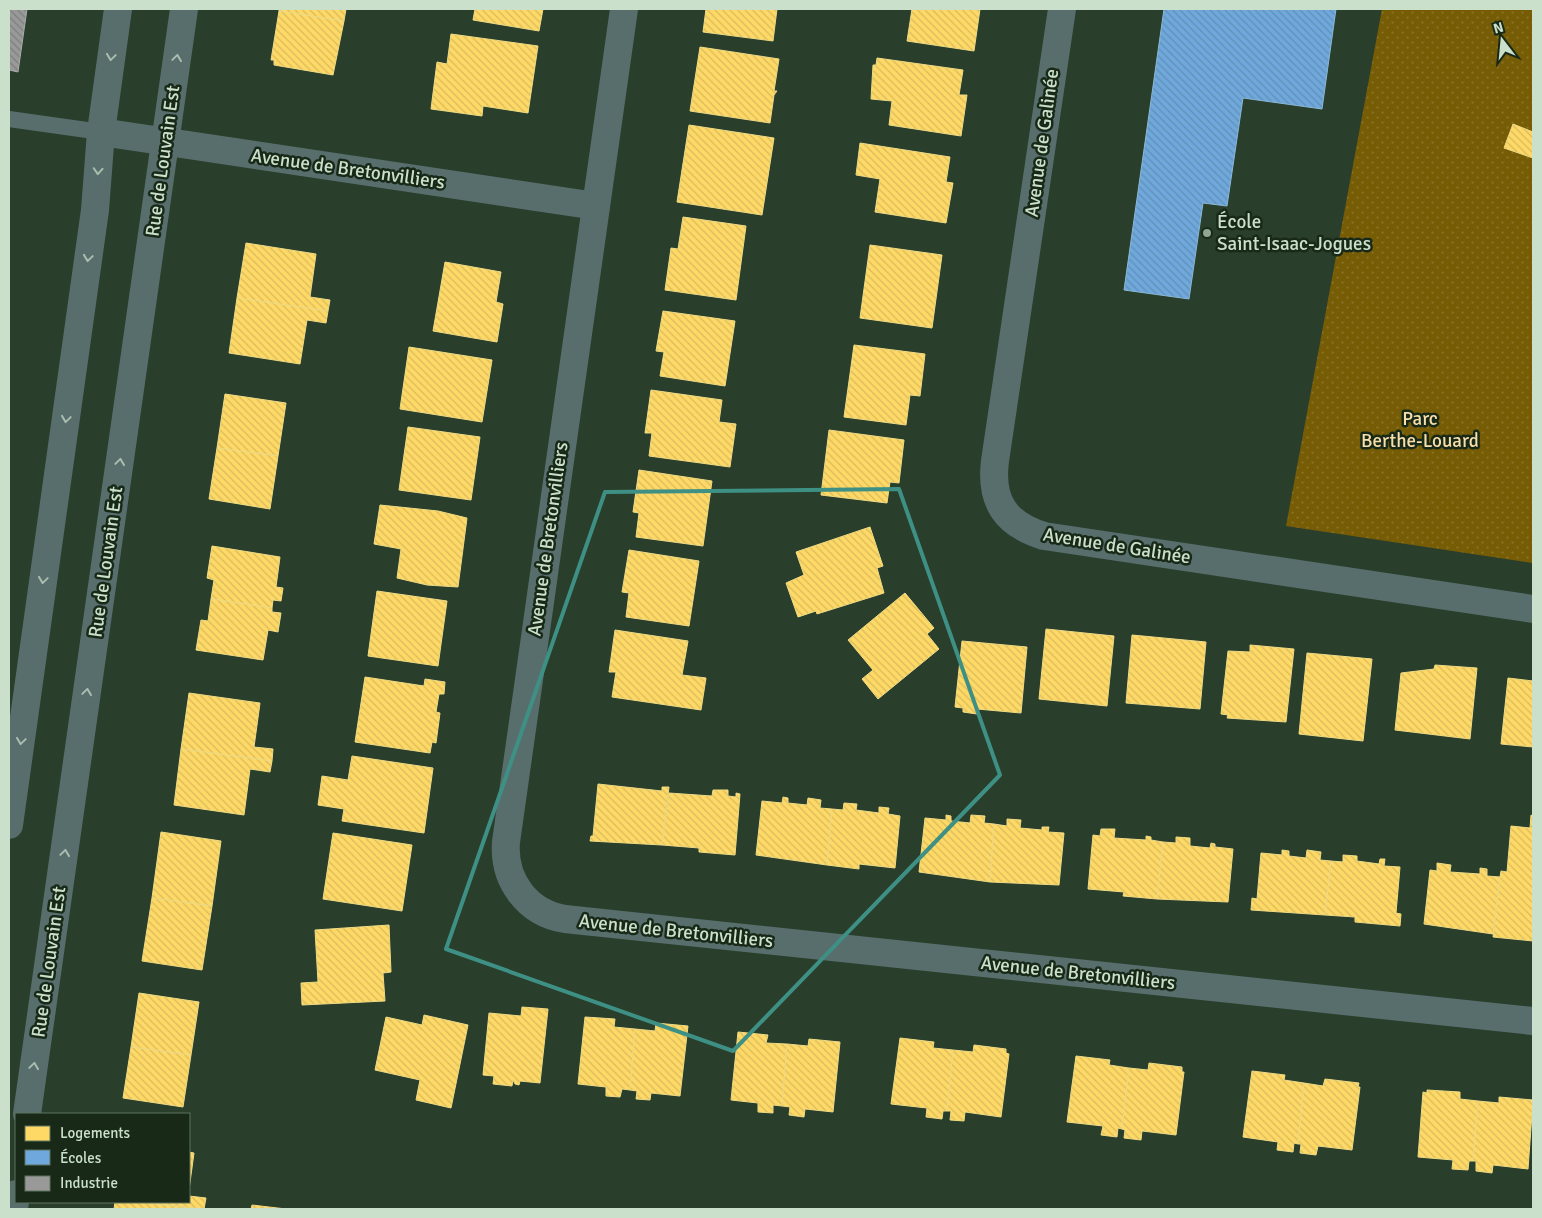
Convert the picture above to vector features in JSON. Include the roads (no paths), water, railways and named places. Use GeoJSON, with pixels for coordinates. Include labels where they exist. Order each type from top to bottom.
{"type":"FeatureCollection","features":[{"type":"Feature","properties":{"kind":"street"},"geometry":{"type":"LineString","coordinates":[[9,825],[95,210],[100,132],[118,9]]}},
{"type":"Feature","properties":{"kind":"street","name":"Rue de Louvain Est"},"geometry":{"type":"LineString","coordinates":[[28,1113],[184,9]]}},
{"type":"Feature","properties":{"kind":"street","name":"Avenue de Bretonvilliers"},"geometry":{"type":"LineString","coordinates":[[624,9],[506,842],[507,865],[511,878],[524,898],[544,913],[565,920],[1533,1021]]}},
{"type":"Feature","properties":{"kind":"street","name":"Avenue de Galinée"},"geometry":{"type":"LineString","coordinates":[[1062,9],[994,469],[995,492],[1005,512],[1022,528],[1044,536],[1533,609]]}},
{"type":"Feature","properties":{"kind":"street","name":"Avenue de Bretonvilliers"},"geometry":{"type":"LineString","coordinates":[[100,132],[596,206]]}},
{"type":"Feature","properties":{"kind":"lane"},"geometry":{"type":"LineString","coordinates":[[9,119],[100,132]]}},
{"type":"Feature","properties":{"kind":"place","name":"École Saint-Isaac-Jogues"},"geometry":{"type":"Point","coordinates":[1207,233]}},
{"type":"Feature","properties":{"kind":"park label","name":"Parc Berthe-Louard"},"geometry":{"type":"Point","coordinates":[1420,430]}}]}
